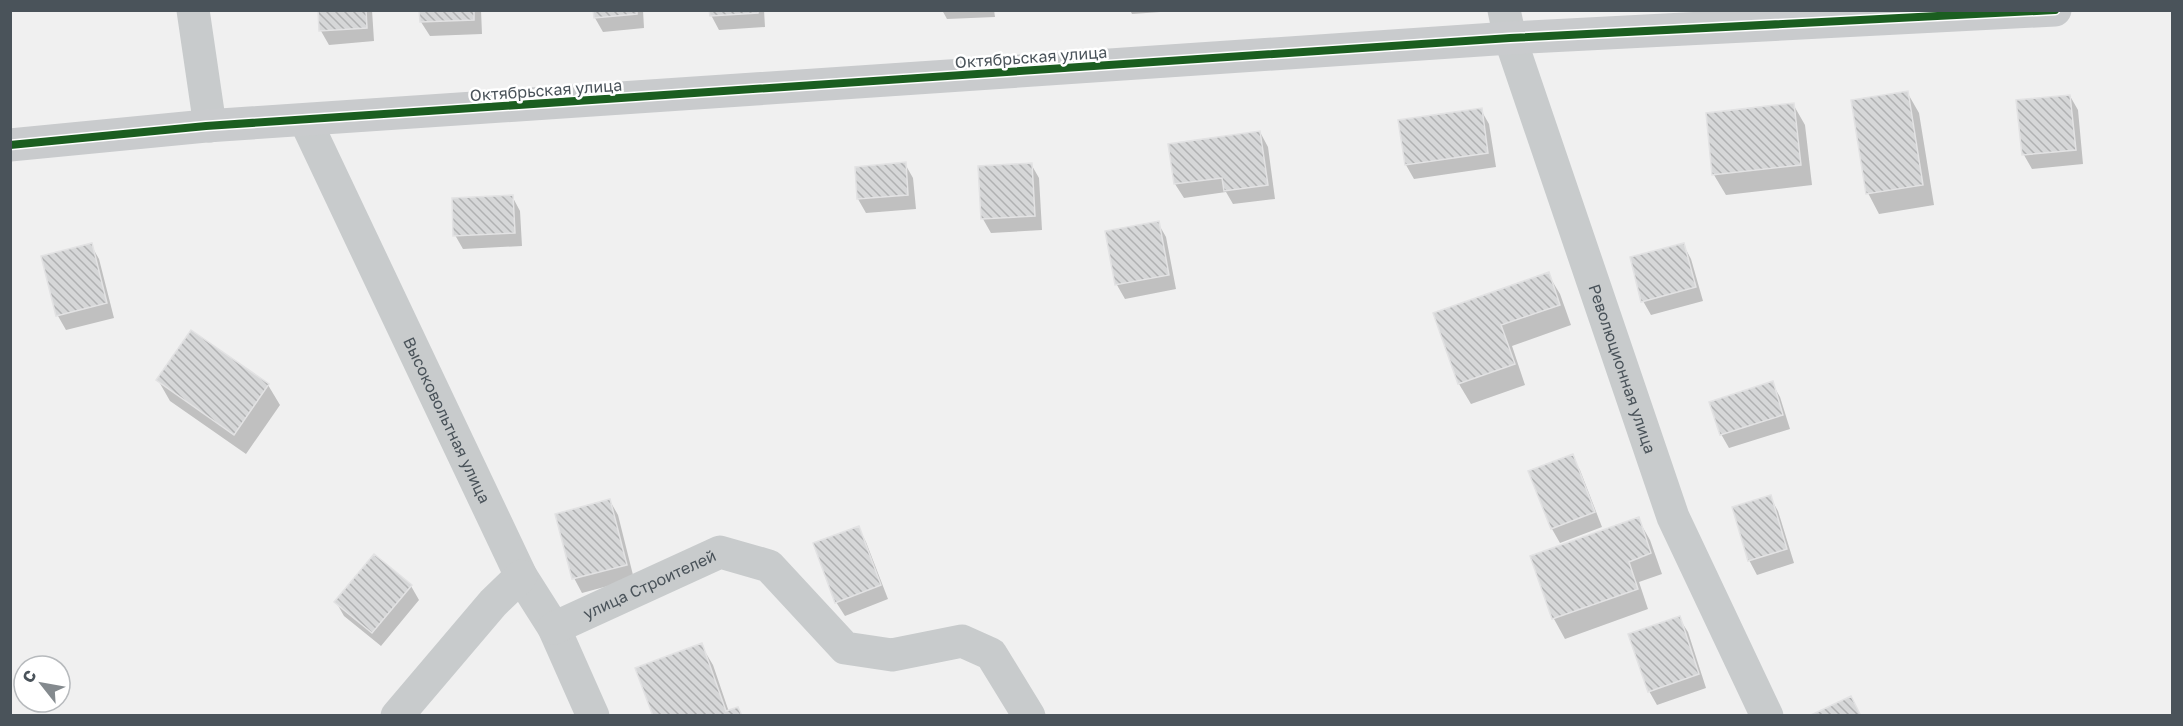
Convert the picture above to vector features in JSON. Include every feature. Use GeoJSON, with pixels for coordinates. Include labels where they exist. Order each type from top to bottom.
{"type":"FeatureCollection","features":[{"type":"Feature","properties":{"kind":"street"},"geometry":{"type":"LineString","coordinates":[[193,10],[210,126]]}},
{"type":"Feature","properties":{"kind":"street","name":"Октябрьская улица"},"geometry":{"type":"LineString","coordinates":[[10,145],[210,126],[1507,24],[2055,10]]}},
{"type":"Feature","properties":{"kind":"street","name":"Революционная улица"},"geometry":{"type":"LineString","coordinates":[[1507,24],[1673,517],[1767,716]]}},
{"type":"Feature","properties":{"kind":"street","name":"Высоковольтная улица"},"geometry":{"type":"LineString","coordinates":[[305,120],[521,576],[554,628],[593,716]]}},
{"type":"Feature","properties":{"kind":"street","name":"улица Строителей"},"geometry":{"type":"LineString","coordinates":[[554,628],[720,552],[769,566],[845,648],[892,655],[962,641],[991,654],[1029,716]]}},
{"type":"Feature","properties":{"kind":"street"},"geometry":{"type":"LineString","coordinates":[[397,716],[493,603],[521,576]]}},
{"type":"Feature","properties":{"kind":"building"},"geometry":{"type":"Polygon","coordinates":[[[318,10],[366,10],[367,28],[319,31],[318,10]]]}},
{"type":"Feature","properties":{"kind":"building"},"geometry":{"type":"Polygon","coordinates":[[[419,10],[474,10],[474,20],[420,22],[419,10]]]}},
{"type":"Feature","properties":{"kind":"building"},"geometry":{"type":"Polygon","coordinates":[[[593,10],[637,10],[637,14],[594,18],[593,10]]]}},
{"type":"Feature","properties":{"kind":"building"},"geometry":{"type":"Polygon","coordinates":[[[709,10],[758,10],[758,13],[710,16],[709,10]]]}},
{"type":"Feature","properties":{"kind":"building"},"geometry":{"type":"Polygon","coordinates":[[[1908,91],[1923,185],[1866,194],[1851,100],[1908,91]]]}},
{"type":"Feature","properties":{"kind":"building"},"geometry":{"type":"Polygon","coordinates":[[[2070,95],[2076,150],[2022,155],[2016,100],[2070,95]]]}},
{"type":"Feature","properties":{"kind":"building"},"geometry":{"type":"Polygon","coordinates":[[[1794,103],[1801,165],[1712,175],[1706,113],[1794,103]]]}},
{"type":"Feature","properties":{"kind":"building"},"geometry":{"type":"Polygon","coordinates":[[[1482,108],[1488,153],[1405,165],[1398,120],[1482,108]]]}},
{"type":"Feature","properties":{"kind":"building"},"geometry":{"type":"Polygon","coordinates":[[[1260,131],[1268,185],[1224,191],[1222,178],[1174,184],[1168,144],[1260,131]]]}},
{"type":"Feature","properties":{"kind":"building"},"geometry":{"type":"Polygon","coordinates":[[[906,162],[908,195],[857,199],[855,167],[906,162]]]}},
{"type":"Feature","properties":{"kind":"building"},"geometry":{"type":"Polygon","coordinates":[[[1032,163],[1035,216],[981,219],[978,166],[1032,163]]]}},
{"type":"Feature","properties":{"kind":"building"},"geometry":{"type":"Polygon","coordinates":[[[513,195],[515,233],[453,236],[452,198],[513,195]]]}},
{"type":"Feature","properties":{"kind":"building"},"geometry":{"type":"Polygon","coordinates":[[[1159,221],[1169,275],[1115,285],[1105,231],[1159,221]]]}},
{"type":"Feature","properties":{"kind":"building"},"geometry":{"type":"Polygon","coordinates":[[[92,243],[107,303],[56,316],[41,256],[92,243]]]}},
{"type":"Feature","properties":{"kind":"building"},"geometry":{"type":"Polygon","coordinates":[[[1684,243],[1696,287],[1641,302],[1630,257],[1684,243]]]}},
{"type":"Feature","properties":{"kind":"building"},"geometry":{"type":"Polygon","coordinates":[[[1549,272],[1560,305],[1501,325],[1515,364],[1458,384],[1433,313],[1549,272]]]}},
{"type":"Feature","properties":{"kind":"building"},"geometry":{"type":"Polygon","coordinates":[[[191,330],[269,384],[234,435],[156,380],[191,330]]]}},
{"type":"Feature","properties":{"kind":"building"},"geometry":{"type":"Polygon","coordinates":[[[1773,381],[1783,415],[1720,435],[1709,402],[1773,381]]]}},
{"type":"Feature","properties":{"kind":"building"},"geometry":{"type":"Polygon","coordinates":[[[1573,454],[1595,512],[1551,529],[1528,471],[1573,454]]]}},
{"type":"Feature","properties":{"kind":"building"},"geometry":{"type":"Polygon","coordinates":[[[1771,495],[1787,549],[1748,561],[1732,507],[1771,495]]]}},
{"type":"Feature","properties":{"kind":"building"},"geometry":{"type":"Polygon","coordinates":[[[610,499],[627,565],[572,579],[555,514],[610,499]]]}},
{"type":"Feature","properties":{"kind":"building"},"geometry":{"type":"Polygon","coordinates":[[[1639,517],[1651,553],[1629,562],[1638,589],[1552,619],[1530,556],[1639,517]]]}},
{"type":"Feature","properties":{"kind":"building"},"geometry":{"type":"Polygon","coordinates":[[[859,526],[881,585],[835,603],[813,543],[859,526]]]}},
{"type":"Feature","properties":{"kind":"building"},"geometry":{"type":"Polygon","coordinates":[[[374,554],[412,585],[372,633],[334,602],[374,554]]]}},
{"type":"Feature","properties":{"kind":"building"},"geometry":{"type":"Polygon","coordinates":[[[1680,616],[1699,674],[1648,692],[1628,634],[1680,616]]]}},
{"type":"Feature","properties":{"kind":"building"},"geometry":{"type":"Polygon","coordinates":[[[702,643],[726,711],[738,707],[742,716],[653,716],[635,668],[702,643]]]}},
{"type":"Feature","properties":{"kind":"building"},"geometry":{"type":"Polygon","coordinates":[[[1851,696],[1861,716],[1809,716],[1851,696]]]}},
{"type":"Feature","properties":{"kind":"cycle path"},"geometry":{"type":"LineString","coordinates":[[10,145],[206,126],[1510,38],[2055,10]]}}]}
